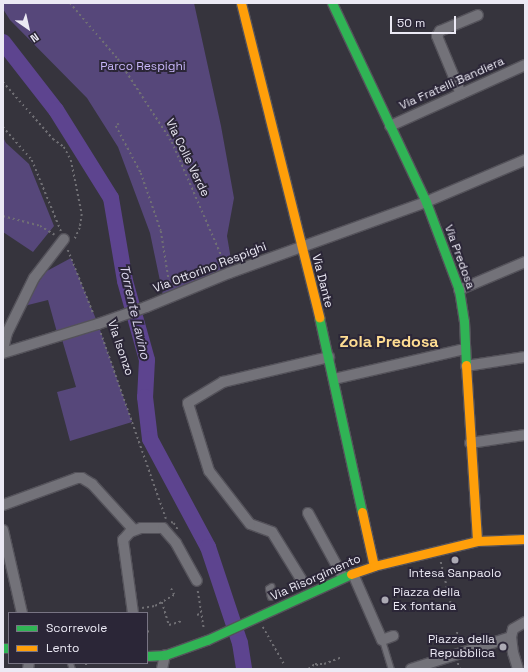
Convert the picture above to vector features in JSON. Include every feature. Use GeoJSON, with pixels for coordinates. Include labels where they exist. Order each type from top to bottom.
{"type":"FeatureCollection","features":[{"type":"Feature","properties":{"kind":"street","name":"Via Dante"},"geometry":{"type":"LineString","coordinates":[[242,3],[329,357],[374,566]]}},
{"type":"Feature","properties":{"kind":"street","name":"Via Predosa"},"geometry":{"type":"LineString","coordinates":[[332,3],[426,202],[449,258],[459,290],[462,304],[477,541]]}},
{"type":"Feature","properties":{"kind":"street"},"geometry":{"type":"LineString","coordinates":[[462,94],[437,36],[440,31],[478,15]]}},
{"type":"Feature","properties":{"kind":"street","name":"Via Fratelli Bandiera"},"geometry":{"type":"LineString","coordinates":[[390,126],[525,65]]}},
{"type":"Feature","properties":{"kind":"street","name":"Via Ottorino Respighi"},"geometry":{"type":"LineString","coordinates":[[3,353],[98,324],[146,307],[229,273],[426,202],[525,160]]}},
{"type":"Feature","properties":{"kind":"street"},"geometry":{"type":"LineString","coordinates":[[3,348],[7,333],[34,278],[65,243]]}},
{"type":"Feature","properties":{"kind":"street"},"geometry":{"type":"LineString","coordinates":[[459,290],[525,262]]}},
{"type":"Feature","properties":{"kind":"street"},"geometry":{"type":"LineString","coordinates":[[334,379],[465,349]]}},
{"type":"Feature","properties":{"kind":"street"},"geometry":{"type":"LineString","coordinates":[[306,587],[272,532],[250,524],[209,471],[188,403],[223,382],[329,357]]}},
{"type":"Feature","properties":{"kind":"street"},"geometry":{"type":"LineString","coordinates":[[466,366],[525,357]]}},
{"type":"Feature","properties":{"kind":"street"},"geometry":{"type":"LineString","coordinates":[[470,443],[525,434]]}},
{"type":"Feature","properties":{"kind":"street"},"geometry":{"type":"LineString","coordinates":[[3,505],[77,478],[82,478],[92,484],[134,530]]}},
{"type":"Feature","properties":{"kind":"street"},"geometry":{"type":"LineString","coordinates":[[308,513],[348,575],[382,640],[393,636]]}},
{"type":"Feature","properties":{"kind":"street"},"geometry":{"type":"LineString","coordinates":[[133,611],[123,540],[130,532],[134,530],[142,528],[163,528],[176,543],[197,581]]}},
{"type":"Feature","properties":{"kind":"street"},"geometry":{"type":"LineString","coordinates":[[3,530],[22,612]]}},
{"type":"Feature","properties":{"kind":"street","name":"Via Risorgimento"},"geometry":{"type":"LineString","coordinates":[[148,656],[165,655],[207,640],[270,612],[306,587],[374,566],[477,541],[493,539],[525,539]]}},
{"type":"Feature","properties":{"kind":"street"},"geometry":{"type":"LineString","coordinates":[[518,669],[513,653],[511,637],[513,629],[525,622]]}},
{"type":"Feature","properties":{"kind":"street"},"geometry":{"type":"LineString","coordinates":[[417,668],[511,637]]}},
{"type":"Feature","properties":{"kind":"street"},"geometry":{"type":"LineString","coordinates":[[162,669],[165,655]]}},
{"type":"Feature","properties":{"kind":"lane"},"geometry":{"type":"LineString","coordinates":[[270,596],[268,588],[271,586]]}},
{"type":"Feature","properties":{"kind":"lane"},"geometry":{"type":"LineString","coordinates":[[382,640],[391,669]]}},
{"type":"Feature","properties":{"kind":"path","name":"Via Colle Verde"},"geometry":{"type":"LineString","coordinates":[[70,3],[118,59],[172,142],[229,273]]}},
{"type":"Feature","properties":{"kind":"path"},"geometry":{"type":"LineString","coordinates":[[3,82],[52,139],[64,147],[71,160],[82,214],[80,228],[74,240],[65,243]]}},
{"type":"Feature","properties":{"kind":"path"},"geometry":{"type":"LineString","coordinates":[[119,124],[116,126],[141,173],[161,231],[172,296]]}},
{"type":"Feature","properties":{"kind":"path","name":"Via Isonzo"},"geometry":{"type":"LineString","coordinates":[[3,127],[32,160],[98,324],[166,521],[174,523],[180,534]]}},
{"type":"Feature","properties":{"kind":"path"},"geometry":{"type":"LineString","coordinates":[[3,216],[40,226],[49,232]]}},
{"type":"Feature","properties":{"kind":"path"},"geometry":{"type":"LineString","coordinates":[[439,551],[453,612]]}},
{"type":"Feature","properties":{"kind":"path"},"geometry":{"type":"LineString","coordinates":[[197,581],[207,640]]}},
{"type":"Feature","properties":{"kind":"path"},"geometry":{"type":"LineString","coordinates":[[133,611],[155,606],[162,602],[174,595],[171,589]]}},
{"type":"Feature","properties":{"kind":"path"},"geometry":{"type":"LineString","coordinates":[[162,602],[169,625],[182,621]]}},
{"type":"Feature","properties":{"kind":"path"},"geometry":{"type":"LineString","coordinates":[[197,615],[202,613]]}},
{"type":"Feature","properties":{"kind":"path"},"geometry":{"type":"LineString","coordinates":[[262,625],[284,664]]}},
{"type":"Feature","properties":{"kind":"path"},"geometry":{"type":"LineString","coordinates":[[308,669],[317,664],[324,664],[342,657]]}},
{"type":"Feature","properties":{"kind":"path"},"geometry":{"type":"LineString","coordinates":[[317,664],[319,669]]}},
{"type":"Feature","properties":{"kind":"green space","name":"Parco Respighi"},"geometry":{"type":"Polygon","coordinates":[[[3,3],[194,3],[221,126],[234,198],[227,236],[233,271],[164,300],[150,233],[118,147],[87,98],[10,20],[3,9],[3,3]]]}},
{"type":"Feature","properties":{"kind":"green space"},"geometry":{"type":"Polygon","coordinates":[[[3,137],[6,143],[29,164],[54,226],[33,252],[3,232],[3,137]]]}},
{"type":"Feature","properties":{"kind":"green space"},"geometry":{"type":"Polygon","coordinates":[[[71,258],[98,324],[132,422],[70,441],[57,392],[76,387],[61,336],[58,336],[48,300],[24,306],[45,272],[71,258]]]}},
{"type":"Feature","properties":{"kind":"waterway","name":"Torrente Lavino"},"geometry":{"type":"LineString","coordinates":[[3,42],[56,110],[111,198],[125,281],[147,360],[145,397],[150,439],[208,547],[240,643],[244,669]]}},
{"type":"Feature","properties":{"kind":"traffic: fast"},"geometry":{"type":"LineString","coordinates":[[332,3],[426,202],[459,290],[464,321],[466,365]]}},
{"type":"Feature","properties":{"kind":"traffic: fast"},"geometry":{"type":"LineString","coordinates":[[319,317],[362,512]]}},
{"type":"Feature","properties":{"kind":"traffic: fast"},"geometry":{"type":"LineString","coordinates":[[148,656],[165,655],[207,640],[351,574]]}},
{"type":"Feature","properties":{"kind":"traffic: fast"},"geometry":{"type":"LineString","coordinates":[[3,648],[8,648]]}},
{"type":"Feature","properties":{"kind":"traffic: slow"},"geometry":{"type":"LineString","coordinates":[[241,3],[319,317]]}},
{"type":"Feature","properties":{"kind":"traffic: slow"},"geometry":{"type":"LineString","coordinates":[[466,365],[477,541]]}},
{"type":"Feature","properties":{"kind":"traffic: slow"},"geometry":{"type":"LineString","coordinates":[[362,512],[374,566]]}},
{"type":"Feature","properties":{"kind":"traffic: slow"},"geometry":{"type":"LineString","coordinates":[[351,574],[374,566],[477,541],[525,539]]}},
{"type":"Feature","properties":{"kind":"place","name":"Intesa Sanpaolo"},"geometry":{"type":"Point","coordinates":[455,560]}},
{"type":"Feature","properties":{"kind":"place","name":"Piazza della Ex fontana"},"geometry":{"type":"Point","coordinates":[385,600]}},
{"type":"Feature","properties":{"kind":"place","name":"Piazza della Repubblica"},"geometry":{"type":"Point","coordinates":[503,647]}},
{"type":"Feature","properties":{"kind":"district","name":"Zola Predosa"},"geometry":{"type":"Point","coordinates":[389,342]}}]}
